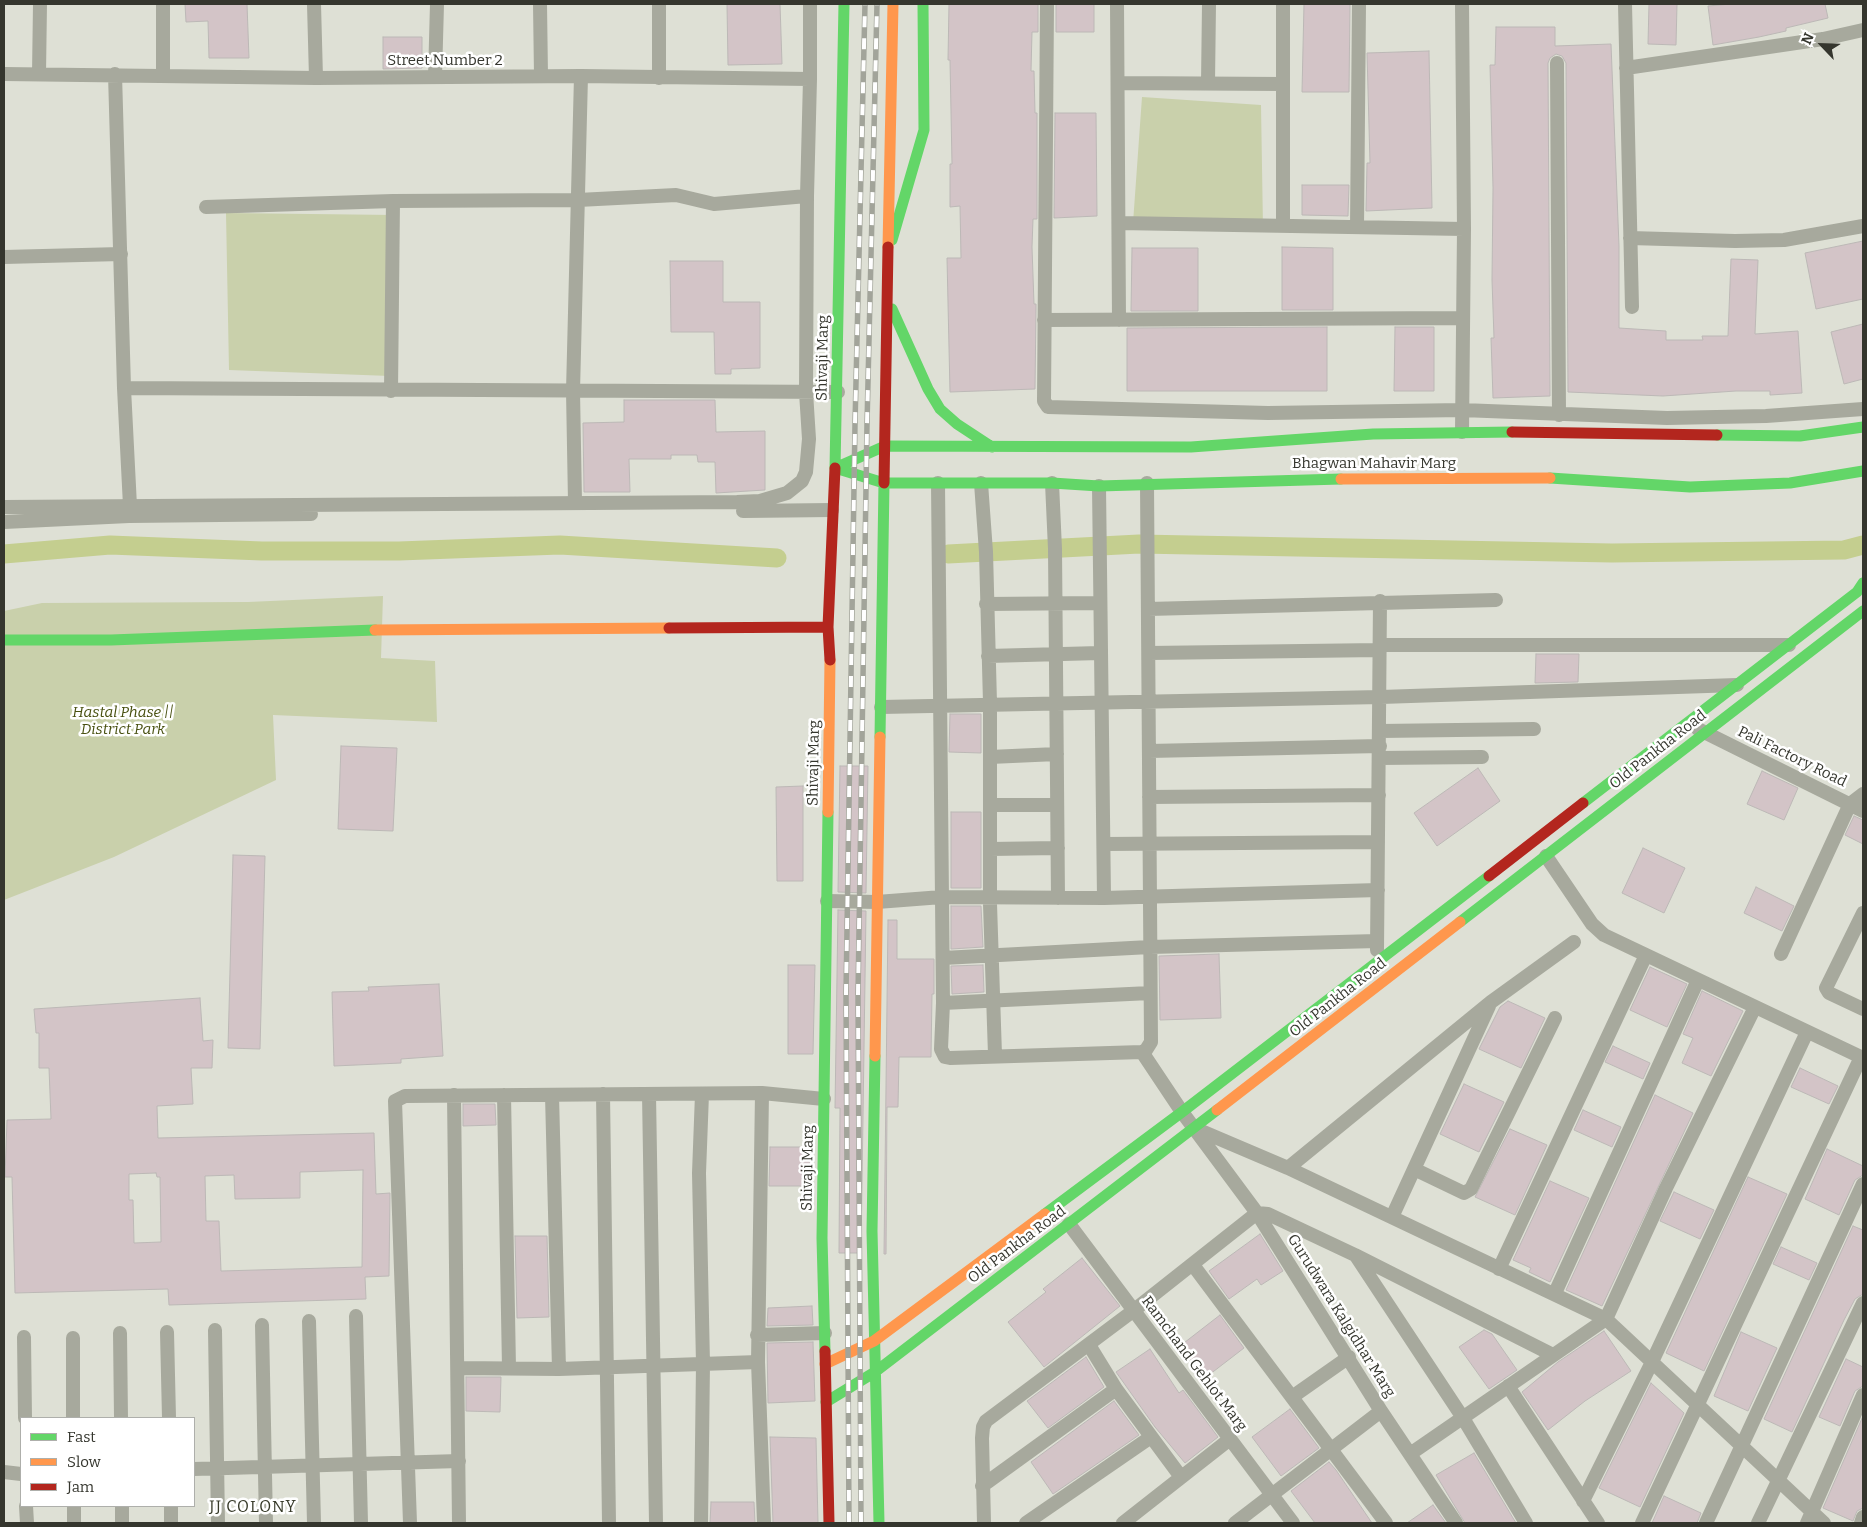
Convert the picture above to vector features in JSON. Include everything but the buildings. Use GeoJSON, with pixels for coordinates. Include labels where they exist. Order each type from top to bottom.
{"type":"FeatureCollection","features":[{"type":"Feature","properties":{"kind":"main road","name":"Shivaji Marg"},"geometry":{"type":"LineString","coordinates":[[829,1523],[822,1238],[830,659],[828,627],[838,392],[844,4]]}},
{"type":"Feature","properties":{"kind":"main road"},"geometry":{"type":"LineString","coordinates":[[879,1523],[872,1232],[884,483],[890,304],[889,252],[893,4]]}},
{"type":"Feature","properties":{"kind":"main road"},"geometry":{"type":"LineString","coordinates":[[889,252],[924,130],[923,4]]}},
{"type":"Feature","properties":{"kind":"main road"},"geometry":{"type":"LineString","coordinates":[[890,304],[928,389],[940,409],[957,424],[992,447]]}},
{"type":"Feature","properties":{"kind":"main road","name":"Bhagwan Mahavir Marg"},"geometry":{"type":"LineString","coordinates":[[885,446],[1191,447],[1373,434],[1462,432],[1800,436],[1863,427]]}},
{"type":"Feature","properties":{"kind":"main road"},"geometry":{"type":"LineString","coordinates":[[835,468],[885,446]]}},
{"type":"Feature","properties":{"kind":"main road","name":"Bhagwan Mahavir Marg"},"geometry":{"type":"LineString","coordinates":[[835,468],[884,483],[1052,483],[1099,486],[1284,479],[1542,478],[1690,487],[1790,483],[1863,471]]}},
{"type":"Feature","properties":{"kind":"main road","name":"Old Pankha Road"},"geometry":{"type":"LineString","coordinates":[[825,1364],[874,1341],[1182,1112],[1789,645],[1857,592],[1863,582]]}},
{"type":"Feature","properties":{"kind":"main road","name":"Old Pankha Road"},"geometry":{"type":"LineString","coordinates":[[826,1402],[875,1372],[1863,611]]}},
{"type":"Feature","properties":{"kind":"main road"},"geometry":{"type":"LineString","coordinates":[[4,640],[111,640],[416,629],[828,627]]}},
{"type":"Feature","properties":{"kind":"street"},"geometry":{"type":"LineString","coordinates":[[39,74],[40,4]]}},
{"type":"Feature","properties":{"kind":"street"},"geometry":{"type":"LineString","coordinates":[[163,4],[163,75]]}},
{"type":"Feature","properties":{"kind":"street"},"geometry":{"type":"LineString","coordinates":[[314,4],[316,78]]}},
{"type":"Feature","properties":{"kind":"street"},"geometry":{"type":"LineString","coordinates":[[435,77],[437,4]]}},
{"type":"Feature","properties":{"kind":"street"},"geometry":{"type":"LineString","coordinates":[[540,4],[541,76]]}},
{"type":"Feature","properties":{"kind":"street"},"geometry":{"type":"LineString","coordinates":[[659,4],[659,78]]}},
{"type":"Feature","properties":{"kind":"street"},"geometry":{"type":"LineString","coordinates":[[4,507],[752,502],[776,498],[787,493],[802,481],[806,472],[809,439],[806,392],[810,4]]}},
{"type":"Feature","properties":{"kind":"street"},"geometry":{"type":"LineString","coordinates":[[1047,4],[1044,401],[1048,407],[1268,413],[1462,410],[1667,418],[1766,416],[1863,409]]}},
{"type":"Feature","properties":{"kind":"street"},"geometry":{"type":"LineString","coordinates":[[1117,4],[1119,320]]}},
{"type":"Feature","properties":{"kind":"street"},"geometry":{"type":"LineString","coordinates":[[1208,4],[1208,83]]}},
{"type":"Feature","properties":{"kind":"street"},"geometry":{"type":"LineString","coordinates":[[1283,4],[1283,226]]}},
{"type":"Feature","properties":{"kind":"street"},"geometry":{"type":"LineString","coordinates":[[1357,226],[1359,4]]}},
{"type":"Feature","properties":{"kind":"street"},"geometry":{"type":"LineString","coordinates":[[1462,4],[1464,229],[1462,432]]}},
{"type":"Feature","properties":{"kind":"street"},"geometry":{"type":"LineString","coordinates":[[1625,4],[1632,307]]}},
{"type":"Feature","properties":{"kind":"street"},"geometry":{"type":"LineString","coordinates":[[1626,68],[1823,39],[1863,30]]}},
{"type":"Feature","properties":{"kind":"street"},"geometry":{"type":"LineString","coordinates":[[1557,63],[1559,415]]}},
{"type":"Feature","properties":{"kind":"street","name":"Street Number 2"},"geometry":{"type":"LineString","coordinates":[[4,74],[316,78],[581,76],[810,79]]}},
{"type":"Feature","properties":{"kind":"street"},"geometry":{"type":"LineString","coordinates":[[115,74],[124,388],[130,506]]}},
{"type":"Feature","properties":{"kind":"street"},"geometry":{"type":"LineString","coordinates":[[575,502],[573,391],[581,76]]}},
{"type":"Feature","properties":{"kind":"street"},"geometry":{"type":"LineString","coordinates":[[1118,83],[1283,84]]}},
{"type":"Feature","properties":{"kind":"street"},"geometry":{"type":"LineString","coordinates":[[206,207],[393,201],[578,200],[676,195],[714,204],[807,196]]}},
{"type":"Feature","properties":{"kind":"street"},"geometry":{"type":"LineString","coordinates":[[391,391],[393,201]]}},
{"type":"Feature","properties":{"kind":"street"},"geometry":{"type":"LineString","coordinates":[[1118,223],[1464,229]]}},
{"type":"Feature","properties":{"kind":"street"},"geometry":{"type":"LineString","coordinates":[[1630,238],[1735,241],[1784,240],[1863,226]]}},
{"type":"Feature","properties":{"kind":"street"},"geometry":{"type":"LineString","coordinates":[[4,257],[121,254]]}},
{"type":"Feature","properties":{"kind":"street"},"geometry":{"type":"LineString","coordinates":[[1044,320],[1463,318]]}},
{"type":"Feature","properties":{"kind":"street"},"geometry":{"type":"LineString","coordinates":[[124,388],[391,391],[838,392]]}},
{"type":"Feature","properties":{"kind":"street"},"geometry":{"type":"LineString","coordinates":[[938,483],[943,958],[942,1053],[950,1058],[995,1055],[1142,1052],[1146,1050],[1151,1042],[1147,483]]}},
{"type":"Feature","properties":{"kind":"street"},"geometry":{"type":"LineString","coordinates":[[981,483],[986,552],[990,703],[990,897],[995,1055]]}},
{"type":"Feature","properties":{"kind":"street"},"geometry":{"type":"LineString","coordinates":[[1052,483],[1055,549],[1058,898]]}},
{"type":"Feature","properties":{"kind":"street"},"geometry":{"type":"LineString","coordinates":[[1099,486],[1100,704],[1105,844],[1104,898]]}},
{"type":"Feature","properties":{"kind":"street"},"geometry":{"type":"LineString","coordinates":[[4,522],[130,516],[832,510]]}},
{"type":"Feature","properties":{"kind":"street"},"geometry":{"type":"LineString","coordinates":[[1148,609],[1380,601],[1496,600]]}},
{"type":"Feature","properties":{"kind":"street"},"geometry":{"type":"LineString","coordinates":[[1378,961],[1381,697],[1380,601]]}},
{"type":"Feature","properties":{"kind":"street"},"geometry":{"type":"LineString","coordinates":[[986,604],[1100,603]]}},
{"type":"Feature","properties":{"kind":"street"},"geometry":{"type":"LineString","coordinates":[[1148,653],[1380,647],[1789,645]]}},
{"type":"Feature","properties":{"kind":"street"},"geometry":{"type":"LineString","coordinates":[[988,656],[1100,653]]}},
{"type":"Feature","properties":{"kind":"street"},"geometry":{"type":"LineString","coordinates":[[881,707],[990,703],[1100,704],[1381,697],[1737,685]]}},
{"type":"Feature","properties":{"kind":"street","name":"Pali Factory Road"},"geometry":{"type":"LineString","coordinates":[[1687,723],[1863,811]]}},
{"type":"Feature","properties":{"kind":"street"},"geometry":{"type":"LineString","coordinates":[[1380,730],[1534,729]]}},
{"type":"Feature","properties":{"kind":"street"},"geometry":{"type":"LineString","coordinates":[[1149,751],[1379,752],[1482,757]]}},
{"type":"Feature","properties":{"kind":"street"},"geometry":{"type":"LineString","coordinates":[[990,757],[1057,754]]}},
{"type":"Feature","properties":{"kind":"street"},"geometry":{"type":"LineString","coordinates":[[1781,954],[1850,804],[1863,794]]}},
{"type":"Feature","properties":{"kind":"street"},"geometry":{"type":"LineString","coordinates":[[1149,797],[1379,795]]}},
{"type":"Feature","properties":{"kind":"street"},"geometry":{"type":"LineString","coordinates":[[990,805],[1057,805]]}},
{"type":"Feature","properties":{"kind":"street"},"geometry":{"type":"LineString","coordinates":[[1105,844],[1378,842]]}},
{"type":"Feature","properties":{"kind":"street"},"geometry":{"type":"LineString","coordinates":[[990,849],[1058,848]]}},
{"type":"Feature","properties":{"kind":"street"},"geometry":{"type":"LineString","coordinates":[[1546,856],[1597,930],[1862,1058],[1642,1523]]}},
{"type":"Feature","properties":{"kind":"street"},"geometry":{"type":"LineString","coordinates":[[827,901],[878,902],[942,897],[1104,898],[1378,890]]}},
{"type":"Feature","properties":{"kind":"street"},"geometry":{"type":"LineString","coordinates":[[1863,913],[1826,988],[1829,994],[1863,1009]]}},
{"type":"Feature","properties":{"kind":"street"},"geometry":{"type":"LineString","coordinates":[[943,958],[992,957],[1150,947],[1377,941]]}},
{"type":"Feature","properties":{"kind":"street"},"geometry":{"type":"LineString","coordinates":[[1288,1168],[1491,1002],[1574,942]]}},
{"type":"Feature","properties":{"kind":"street"},"geometry":{"type":"LineString","coordinates":[[1499,1269],[1646,955]]}},
{"type":"Feature","properties":{"kind":"street"},"geometry":{"type":"LineString","coordinates":[[1554,1293],[1698,980]]}},
{"type":"Feature","properties":{"kind":"street"},"geometry":{"type":"LineString","coordinates":[[943,1003],[993,999],[1150,993]]}},
{"type":"Feature","properties":{"kind":"street"},"geometry":{"type":"LineString","coordinates":[[1392,1217],[1491,1002]]}},
{"type":"Feature","properties":{"kind":"street"},"geometry":{"type":"LineString","coordinates":[[1410,1454],[1606,1319],[1666,1188],[1754,1007]]}},
{"type":"Feature","properties":{"kind":"street"},"geometry":{"type":"LineString","coordinates":[[1414,1169],[1464,1193],[1471,1189],[1555,1018]]}},
{"type":"Feature","properties":{"kind":"street"},"geometry":{"type":"LineString","coordinates":[[1583,1501],[1652,1362],[1807,1032]]}},
{"type":"Feature","properties":{"kind":"street","name":"Gurudwara Kalgidhar Marg"},"geometry":{"type":"LineString","coordinates":[[1142,1052],[1182,1112],[1257,1213],[1381,1411],[1456,1523]]}},
{"type":"Feature","properties":{"kind":"street"},"geometry":{"type":"LineString","coordinates":[[410,1523],[395,1100],[405,1096],[454,1095],[762,1093],[824,1099]]}},
{"type":"Feature","properties":{"kind":"street"},"geometry":{"type":"LineString","coordinates":[[762,1093],[758,1362],[764,1523]]}},
{"type":"Feature","properties":{"kind":"street"},"geometry":{"type":"LineString","coordinates":[[552,1094],[559,1369]]}},
{"type":"Feature","properties":{"kind":"street"},"geometry":{"type":"LineString","coordinates":[[603,1094],[609,1523]]}},
{"type":"Feature","properties":{"kind":"street"},"geometry":{"type":"LineString","coordinates":[[649,1094],[656,1523]]}},
{"type":"Feature","properties":{"kind":"street"},"geometry":{"type":"LineString","coordinates":[[701,1523],[703,1364],[699,1173],[702,1094]]}},
{"type":"Feature","properties":{"kind":"street"},"geometry":{"type":"LineString","coordinates":[[454,1095],[459,1368],[459,1523]]}},
{"type":"Feature","properties":{"kind":"street"},"geometry":{"type":"LineString","coordinates":[[504,1095],[509,1368]]}},
{"type":"Feature","properties":{"kind":"street"},"geometry":{"type":"LineString","coordinates":[[1194,1128],[1288,1168],[1606,1319],[1777,1479],[1809,1518],[1824,1523]]}},
{"type":"Feature","properties":{"kind":"street"},"geometry":{"type":"LineString","coordinates":[[1706,1523],[1863,1184]]}},
{"type":"Feature","properties":{"kind":"street"},"geometry":{"type":"LineString","coordinates":[[984,1523],[982,1427],[986,1421],[1089,1345],[1257,1213],[1268,1214],[1355,1255],[1553,1355]]}},
{"type":"Feature","properties":{"kind":"street","name":"Ramchand Gehlot Marg"},"geometry":{"type":"LineString","coordinates":[[1069,1224],[1293,1523]]}},
{"type":"Feature","properties":{"kind":"street"},"geometry":{"type":"LineString","coordinates":[[1355,1255],[1463,1418],[1526,1523]]}},
{"type":"Feature","properties":{"kind":"street"},"geometry":{"type":"LineString","coordinates":[[1193,1265],[1386,1523]]}},
{"type":"Feature","properties":{"kind":"street"},"geometry":{"type":"LineString","coordinates":[[1758,1523],[1777,1479],[1863,1303]]}},
{"type":"Feature","properties":{"kind":"street"},"geometry":{"type":"LineString","coordinates":[[356,1316],[361,1523]]}},
{"type":"Feature","properties":{"kind":"street"},"geometry":{"type":"LineString","coordinates":[[309,1321],[314,1523]]}},
{"type":"Feature","properties":{"kind":"street"},"geometry":{"type":"LineString","coordinates":[[262,1326],[266,1523]]}},
{"type":"Feature","properties":{"kind":"street"},"geometry":{"type":"LineString","coordinates":[[216,1330],[218,1523]]}},
{"type":"Feature","properties":{"kind":"street"},"geometry":{"type":"LineString","coordinates":[[167,1332],[169,1417]]}},
{"type":"Feature","properties":{"kind":"street"},"geometry":{"type":"LineString","coordinates":[[120,1333],[121,1417]]}},
{"type":"Feature","properties":{"kind":"street"},"geometry":{"type":"LineString","coordinates":[[758,1335],[825,1333]]}},
{"type":"Feature","properties":{"kind":"street"},"geometry":{"type":"LineString","coordinates":[[24,1337],[25,1417]]}},
{"type":"Feature","properties":{"kind":"street"},"geometry":{"type":"LineString","coordinates":[[73,1417],[74,1338]]}},
{"type":"Feature","properties":{"kind":"street"},"geometry":{"type":"LineString","coordinates":[[1089,1345],[1116,1389],[1181,1478]]}},
{"type":"Feature","properties":{"kind":"street"},"geometry":{"type":"LineString","coordinates":[[1292,1398],[1348,1357]]}},
{"type":"Feature","properties":{"kind":"street"},"geometry":{"type":"LineString","coordinates":[[459,1368],[559,1369],[758,1362]]}},
{"type":"Feature","properties":{"kind":"street"},"geometry":{"type":"LineString","coordinates":[[1508,1386],[1598,1523]]}},
{"type":"Feature","properties":{"kind":"street"},"geometry":{"type":"LineString","coordinates":[[982,1486],[1116,1389]]}},
{"type":"Feature","properties":{"kind":"street"},"geometry":{"type":"LineString","coordinates":[[1809,1518],[1863,1395]]}},
{"type":"Feature","properties":{"kind":"street"},"geometry":{"type":"LineString","coordinates":[[1235,1523],[1330,1448],[1381,1411]]}},
{"type":"Feature","properties":{"kind":"street"},"geometry":{"type":"LineString","coordinates":[[1026,1523],[1151,1437]]}},
{"type":"Feature","properties":{"kind":"street"},"geometry":{"type":"LineString","coordinates":[[1123,1523],[1230,1439]]}},
{"type":"Feature","properties":{"kind":"street"},"geometry":{"type":"LineString","coordinates":[[195,1469],[459,1461]]}},
{"type":"Feature","properties":{"kind":"street"},"geometry":{"type":"LineString","coordinates":[[4,1472],[20,1474]]}},
{"type":"Feature","properties":{"kind":"street"},"geometry":{"type":"LineString","coordinates":[[26,1507],[27,1523]]}},
{"type":"Feature","properties":{"kind":"street"},"geometry":{"type":"LineString","coordinates":[[74,1507],[74,1523]]}},
{"type":"Feature","properties":{"kind":"street"},"geometry":{"type":"LineString","coordinates":[[122,1507],[122,1523]]}},
{"type":"Feature","properties":{"kind":"street"},"geometry":{"type":"LineString","coordinates":[[171,1507],[171,1523]]}},
{"type":"Feature","properties":{"kind":"street"},"geometry":{"type":"LineString","coordinates":[[1860,1523],[1863,1518]]}},
{"type":"Feature","properties":{"kind":"green space"},"geometry":{"type":"Polygon","coordinates":[[[1142,97],[1261,105],[1263,228],[1133,223],[1142,97]]]}},
{"type":"Feature","properties":{"kind":"green space"},"geometry":{"type":"Polygon","coordinates":[[[226,213],[395,215],[390,376],[229,370],[226,213]]]}},
{"type":"Feature","properties":{"kind":"green space","name":"Hastal Phase || District Park"},"geometry":{"type":"Polygon","coordinates":[[[383,596],[381,658],[435,661],[437,722],[273,715],[276,780],[114,857],[4,900],[4,611],[42,603],[248,602],[383,596]]]}},
{"type":"Feature","properties":{"kind":"waterway"},"geometry":{"type":"LineString","coordinates":[[948,554],[1139,544],[1612,553],[1844,550],[1863,545]]}},
{"type":"Feature","properties":{"kind":"waterway"},"geometry":{"type":"LineString","coordinates":[[4,554],[110,545],[262,551],[399,551],[560,545],[777,558]]}},
{"type":"Feature","properties":{"kind":"railway"},"geometry":{"type":"LineString","coordinates":[[849,1523],[846,993],[855,424],[865,4]]}},
{"type":"Feature","properties":{"kind":"railway"},"geometry":{"type":"LineString","coordinates":[[861,1523],[858,994],[867,424],[877,4]]}},
{"type":"Feature","properties":{"kind":"traffic: fast"},"geometry":{"type":"LineString","coordinates":[[835,468],[844,4]]}},
{"type":"Feature","properties":{"kind":"traffic: fast"},"geometry":{"type":"LineString","coordinates":[[892,240],[924,130],[923,4]]}},
{"type":"Feature","properties":{"kind":"traffic: fast"},"geometry":{"type":"LineString","coordinates":[[892,309],[928,389],[940,409],[957,424],[992,447]]}},
{"type":"Feature","properties":{"kind":"traffic: fast"},"geometry":{"type":"LineString","coordinates":[[1717,435],[1800,436],[1863,427]]}},
{"type":"Feature","properties":{"kind":"traffic: fast"},"geometry":{"type":"LineString","coordinates":[[835,468],[885,446],[1191,447],[1373,434],[1512,432]]}},
{"type":"Feature","properties":{"kind":"traffic: fast"},"geometry":{"type":"LineString","coordinates":[[835,468],[884,483],[1052,483],[1099,486],[1341,479]]}},
{"type":"Feature","properties":{"kind":"traffic: fast"},"geometry":{"type":"LineString","coordinates":[[1550,478],[1690,487],[1790,483],[1863,471]]}},
{"type":"Feature","properties":{"kind":"traffic: fast"},"geometry":{"type":"LineString","coordinates":[[880,737],[884,483]]}},
{"type":"Feature","properties":{"kind":"traffic: fast"},"geometry":{"type":"LineString","coordinates":[[1583,803],[1857,592],[1863,583]]}},
{"type":"Feature","properties":{"kind":"traffic: fast"},"geometry":{"type":"LineString","coordinates":[[1460,922],[1863,611]]}},
{"type":"Feature","properties":{"kind":"traffic: fast"},"geometry":{"type":"LineString","coordinates":[[4,640],[111,640],[375,630]]}},
{"type":"Feature","properties":{"kind":"traffic: fast"},"geometry":{"type":"LineString","coordinates":[[825,1351],[822,1238],[828,812]]}},
{"type":"Feature","properties":{"kind":"traffic: fast"},"geometry":{"type":"LineString","coordinates":[[1045,1214],[1182,1112],[1489,876]]}},
{"type":"Feature","properties":{"kind":"traffic: fast"},"geometry":{"type":"LineString","coordinates":[[875,1056],[872,1231],[879,1523]]}},
{"type":"Feature","properties":{"kind":"traffic: fast"},"geometry":{"type":"LineString","coordinates":[[826,1402],[875,1372],[1217,1110]]}},
{"type":"Feature","properties":{"kind":"traffic: slow"},"geometry":{"type":"LineString","coordinates":[[888,247],[893,4]]}},
{"type":"Feature","properties":{"kind":"traffic: slow"},"geometry":{"type":"LineString","coordinates":[[1341,479],[1550,478]]}},
{"type":"Feature","properties":{"kind":"traffic: slow"},"geometry":{"type":"LineString","coordinates":[[375,630],[669,628]]}},
{"type":"Feature","properties":{"kind":"traffic: slow"},"geometry":{"type":"LineString","coordinates":[[828,812],[830,660]]}},
{"type":"Feature","properties":{"kind":"traffic: slow"},"geometry":{"type":"LineString","coordinates":[[875,1056],[880,737]]}},
{"type":"Feature","properties":{"kind":"traffic: slow"},"geometry":{"type":"LineString","coordinates":[[1217,1110],[1460,922]]}},
{"type":"Feature","properties":{"kind":"traffic: slow"},"geometry":{"type":"LineString","coordinates":[[825,1364],[874,1341],[1045,1214]]}},
{"type":"Feature","properties":{"kind":"traffic: jam"},"geometry":{"type":"LineString","coordinates":[[884,483],[888,247]]}},
{"type":"Feature","properties":{"kind":"traffic: jam"},"geometry":{"type":"LineString","coordinates":[[1512,432],[1717,435]]}},
{"type":"Feature","properties":{"kind":"traffic: jam"},"geometry":{"type":"LineString","coordinates":[[830,660],[828,627],[835,468]]}},
{"type":"Feature","properties":{"kind":"traffic: jam"},"geometry":{"type":"LineString","coordinates":[[669,628],[828,627]]}},
{"type":"Feature","properties":{"kind":"traffic: jam"},"geometry":{"type":"LineString","coordinates":[[1489,876],[1583,803]]}},
{"type":"Feature","properties":{"kind":"traffic: jam"},"geometry":{"type":"LineString","coordinates":[[825,1351],[829,1523]]}},
{"type":"Feature","properties":{"kind":"district","name":"JJ COLONY"},"geometry":{"type":"Point","coordinates":[253,1508]}}]}
